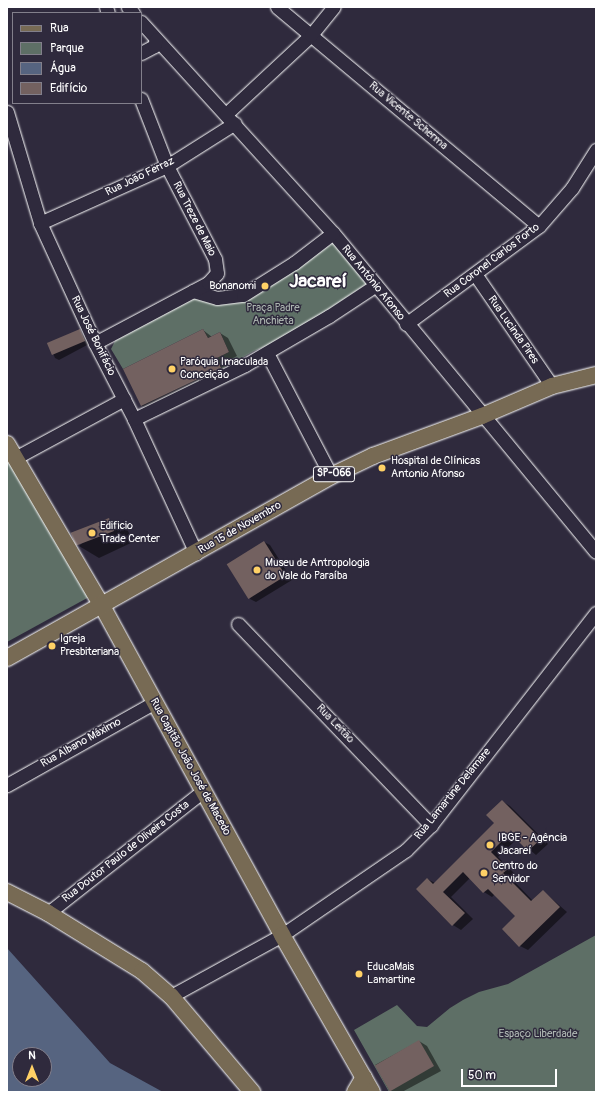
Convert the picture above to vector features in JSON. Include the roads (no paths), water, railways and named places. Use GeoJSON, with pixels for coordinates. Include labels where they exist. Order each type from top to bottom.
{"type":"FeatureCollection","features":[{"type":"Feature","properties":{"kind":"main road","name":"SP-066"},"geometry":{"type":"LineString","coordinates":[[482,416],[552,386],[596,375]]}},
{"type":"Feature","properties":{"kind":"main road","name":"Rua 15 de Novembro"},"geometry":{"type":"LineString","coordinates":[[7,658],[331,476],[373,456],[482,416]]}},
{"type":"Feature","properties":{"kind":"main road","name":"Rua Capitão João José de Macedo"},"geometry":{"type":"LineString","coordinates":[[7,444],[101,604],[282,935],[372,1092]]}},
{"type":"Feature","properties":{"kind":"main road"},"geometry":{"type":"LineString","coordinates":[[7,892],[48,913],[142,971],[171,996],[252,1092]]}},
{"type":"Feature","properties":{"kind":"main road"},"geometry":{"type":"LineString","coordinates":[[355,1092],[364,1077]]}},
{"type":"Feature","properties":{"kind":"street","name":"Rua Vicente Scherma"},"geometry":{"type":"LineString","coordinates":[[277,7],[539,226]]}},
{"type":"Feature","properties":{"kind":"street","name":"Rua João Ferraz"},"geometry":{"type":"LineString","coordinates":[[40,223],[167,166],[230,119],[311,35],[334,7]]}},
{"type":"Feature","properties":{"kind":"street","name":"Rua Antônio Afonso"},"geometry":{"type":"LineString","coordinates":[[142,23],[333,233],[406,324],[596,552]]}},
{"type":"Feature","properties":{"kind":"street"},"geometry":{"type":"LineString","coordinates":[[142,52],[154,46],[156,39]]}},
{"type":"Feature","properties":{"kind":"street","name":"Rua Treze de Maio"},"geometry":{"type":"LineString","coordinates":[[142,102],[167,166],[215,259],[217,273],[208,283],[193,291]]}},
{"type":"Feature","properties":{"kind":"street","name":"Rua José Bonifácio"},"geometry":{"type":"LineString","coordinates":[[7,112],[40,223],[94,343],[124,398],[196,553]]}},
{"type":"Feature","properties":{"kind":"street","name":"Rua Coronel Carlos Porto"},"geometry":{"type":"LineString","coordinates":[[406,324],[539,226],[572,188],[596,150]]}},
{"type":"Feature","properties":{"kind":"street"},"geometry":{"type":"LineString","coordinates":[[94,343],[193,291],[217,298],[243,295],[294,262],[333,233]]}},
{"type":"Feature","properties":{"kind":"street","name":"Rua Lucinda Pires"},"geometry":{"type":"LineString","coordinates":[[475,274],[552,386]]}},
{"type":"Feature","properties":{"kind":"street"},"geometry":{"type":"LineString","coordinates":[[134,419],[267,353],[376,285]]}},
{"type":"Feature","properties":{"kind":"street"},"geometry":{"type":"LineString","coordinates":[[267,353],[331,476]]}},
{"type":"Feature","properties":{"kind":"street"},"geometry":{"type":"LineString","coordinates":[[15,458],[124,398]]}},
{"type":"Feature","properties":{"kind":"street","name":"Rua Lamartine Delamare"},"geometry":{"type":"LineString","coordinates":[[171,996],[282,935],[374,874],[406,850],[431,825],[596,613]]}},
{"type":"Feature","properties":{"kind":"street","name":"Rua Leitão"},"geometry":{"type":"LineString","coordinates":[[238,624],[431,825]]}},
{"type":"Feature","properties":{"kind":"street","name":"Rua Albano Máximo"},"geometry":{"type":"LineString","coordinates":[[7,785],[155,702]]}},
{"type":"Feature","properties":{"kind":"street","name":"Rua Doutor Paulo de Oliveira Costa"},"geometry":{"type":"LineString","coordinates":[[48,913],[203,791]]}},
{"type":"Feature","properties":{"kind":"water"},"geometry":{"type":"Polygon","coordinates":[[[7,948],[110,1063],[163,1092],[7,1092],[7,948]]]}},
{"type":"Feature","properties":{"kind":"place","name":"Bonanomi"},"geometry":{"type":"Point","coordinates":[265,286]}},
{"type":"Feature","properties":{"kind":"place","name":"Paróquia Imaculada Conceição"},"geometry":{"type":"Point","coordinates":[172,369]}},
{"type":"Feature","properties":{"kind":"place","name":"Hospital de Clínicas Antonio Afonso"},"geometry":{"type":"Point","coordinates":[382,468]}},
{"type":"Feature","properties":{"kind":"place","name":"Edificio Trade Center"},"geometry":{"type":"Point","coordinates":[92,533]}},
{"type":"Feature","properties":{"kind":"place","name":"Museu de Antropologia do Vale do Paraíba"},"geometry":{"type":"Point","coordinates":[257,570]}},
{"type":"Feature","properties":{"kind":"place","name":"Igreja Presbiteriana"},"geometry":{"type":"Point","coordinates":[52,646]}},
{"type":"Feature","properties":{"kind":"place","name":"IBGE - Agência Jacareí"},"geometry":{"type":"Point","coordinates":[490,845]}},
{"type":"Feature","properties":{"kind":"place","name":"Centro do Servidor"},"geometry":{"type":"Point","coordinates":[484,873]}},
{"type":"Feature","properties":{"kind":"place","name":"EducaMais Lamartine"},"geometry":{"type":"Point","coordinates":[359,974]}},
{"type":"Feature","properties":{"kind":"district","name":"Jacareí"},"geometry":{"type":"Point","coordinates":[318,282]}},
{"type":"Feature","properties":{"kind":"park label","name":"Praça Padre Anchieta"},"geometry":{"type":"Point","coordinates":[273,315]}},
{"type":"Feature","properties":{"kind":"park label","name":"Espaço Liberdade"},"geometry":{"type":"Point","coordinates":[538,1034]}}]}
